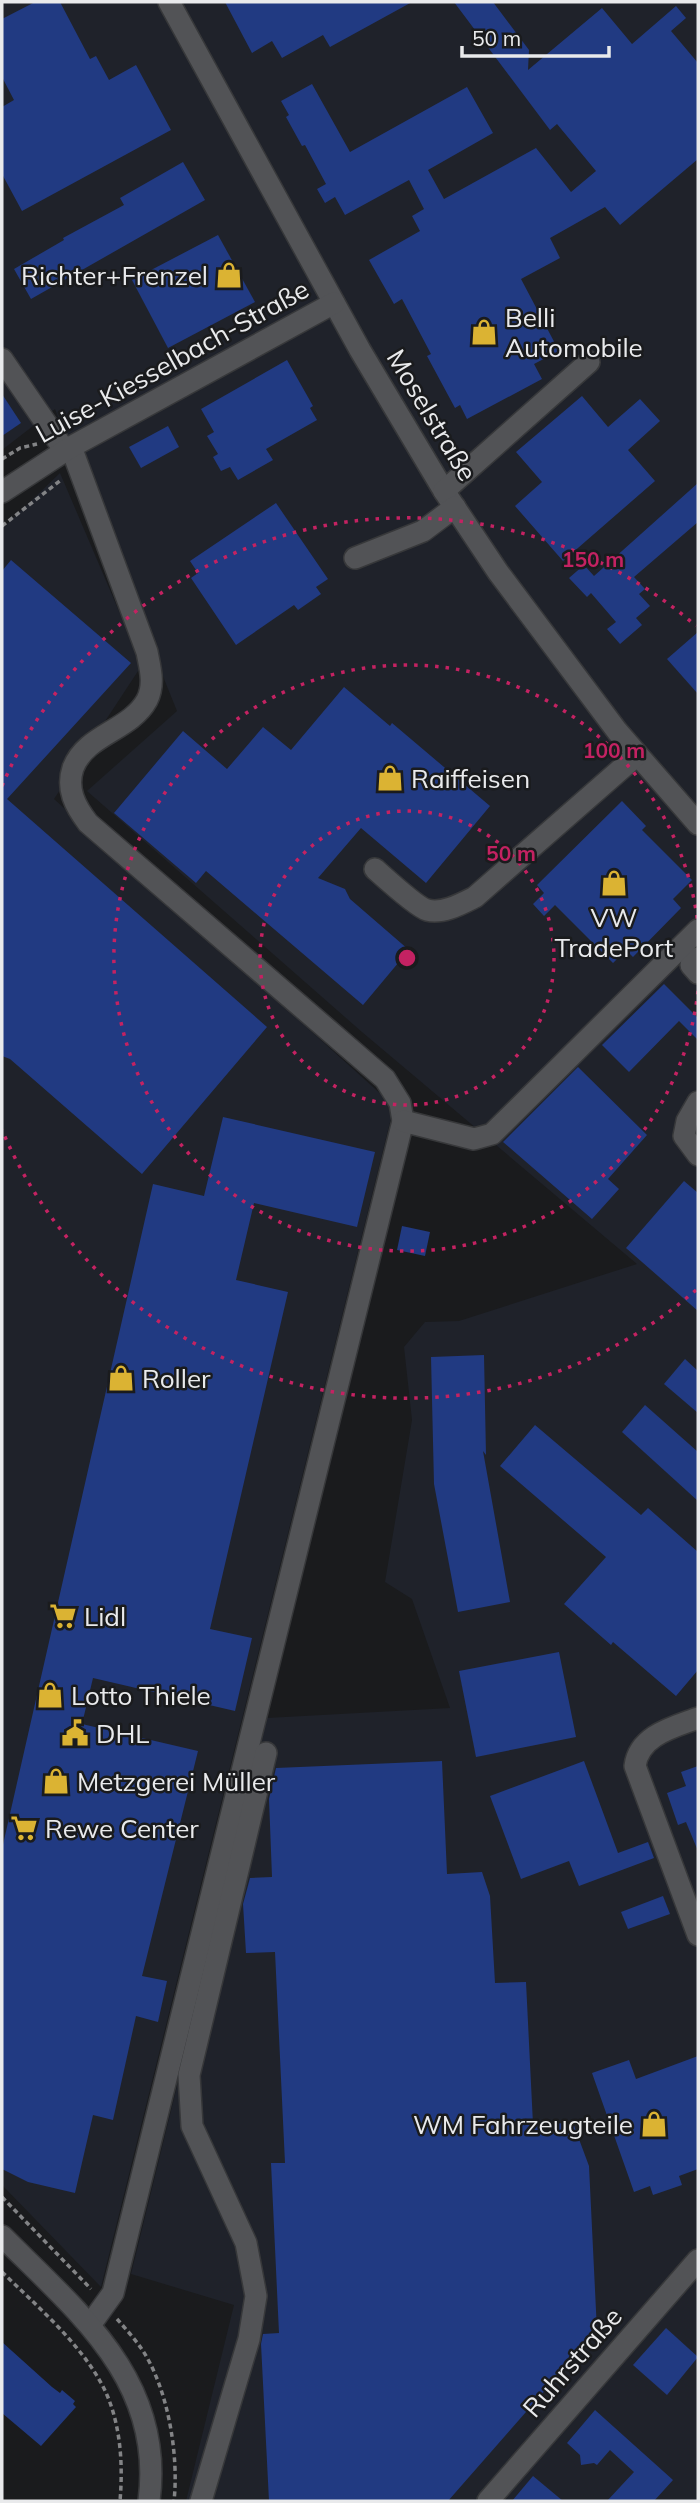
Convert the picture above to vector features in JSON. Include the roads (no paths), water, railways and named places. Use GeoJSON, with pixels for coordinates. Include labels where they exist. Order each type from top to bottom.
{"type":"FeatureCollection","features":[{"type":"Feature","properties":{"kind":"street","name":"Moselstraße"},"geometry":{"type":"LineString","coordinates":[[169,2],[334,303],[450,499],[498,572],[637,755],[698,824]]}},
{"type":"Feature","properties":{"kind":"street","name":"Luise-Kiesselbach-Straße"},"geometry":{"type":"LineString","coordinates":[[2,492],[68,449],[334,303]]}},
{"type":"Feature","properties":{"kind":"street"},"geometry":{"type":"LineString","coordinates":[[2,359],[68,449],[147,652],[151,673],[150,689],[139,711],[86,747],[76,760],[71,775],[73,801],[88,822],[386,1079],[400,1103],[403,1121],[113,2293],[90,2325]]}},
{"type":"Feature","properties":{"kind":"street"},"geometry":{"type":"LineString","coordinates":[[355,558],[424,531],[450,499],[589,362]]}},
{"type":"Feature","properties":{"kind":"street"},"geometry":{"type":"LineString","coordinates":[[375,869],[425,909],[438,910],[457,906],[475,897],[637,755]]}},
{"type":"Feature","properties":{"kind":"street"},"geometry":{"type":"LineString","coordinates":[[403,1121],[474,1139],[492,1134],[698,930]]}},
{"type":"Feature","properties":{"kind":"street"},"geometry":{"type":"LineString","coordinates":[[698,958],[691,965],[698,973]]}},
{"type":"Feature","properties":{"kind":"street"},"geometry":{"type":"LineString","coordinates":[[698,1102],[687,1121],[684,1136],[698,1154]]}},
{"type":"Feature","properties":{"kind":"street"},"geometry":{"type":"LineString","coordinates":[[698,1718],[652,1737],[636,1756],[635,1766],[698,1935]]}},
{"type":"Feature","properties":{"kind":"street"},"geometry":{"type":"LineString","coordinates":[[201,2501],[249,2339],[256,2296],[246,2243],[192,2126],[189,2075],[266,1753]]}},
{"type":"Feature","properties":{"kind":"street"},"geometry":{"type":"LineString","coordinates":[[2,2235],[90,2325],[120,2363],[140,2408],[151,2461],[149,2501]]}},
{"type":"Feature","properties":{"kind":"street","name":"Ruhrstraße"},"geometry":{"type":"LineString","coordinates":[[488,2501],[698,2260]]}},
{"type":"Feature","properties":{"kind":"place","name":"Richter+Frenzel"},"geometry":{"type":"Point","coordinates":[229,275]}},
{"type":"Feature","properties":{"kind":"place","name":"Belli Automobile"},"geometry":{"type":"Point","coordinates":[484,332]}},
{"type":"Feature","properties":{"kind":"place","name":"Raiffeisen"},"geometry":{"type":"Point","coordinates":[390,778]}},
{"type":"Feature","properties":{"kind":"place","name":"VW TradePort"},"geometry":{"type":"Point","coordinates":[614,883]}},
{"type":"Feature","properties":{"kind":"place","name":"Roller"},"geometry":{"type":"Point","coordinates":[121,1378]}},
{"type":"Feature","properties":{"kind":"place","name":"Lidl"},"geometry":{"type":"Point","coordinates":[63,1616]}},
{"type":"Feature","properties":{"kind":"place","name":"Lotto Thiele"},"geometry":{"type":"Point","coordinates":[50,1695]}},
{"type":"Feature","properties":{"kind":"place","name":"DHL"},"geometry":{"type":"Point","coordinates":[75,1733]}},
{"type":"Feature","properties":{"kind":"place","name":"Metzgerei Müller"},"geometry":{"type":"Point","coordinates":[56,1781]}},
{"type":"Feature","properties":{"kind":"place","name":"Rewe Center"},"geometry":{"type":"Point","coordinates":[24,1828]}},
{"type":"Feature","properties":{"kind":"place","name":"WM Fahrzeugteile"},"geometry":{"type":"Point","coordinates":[654,2124]}}]}
